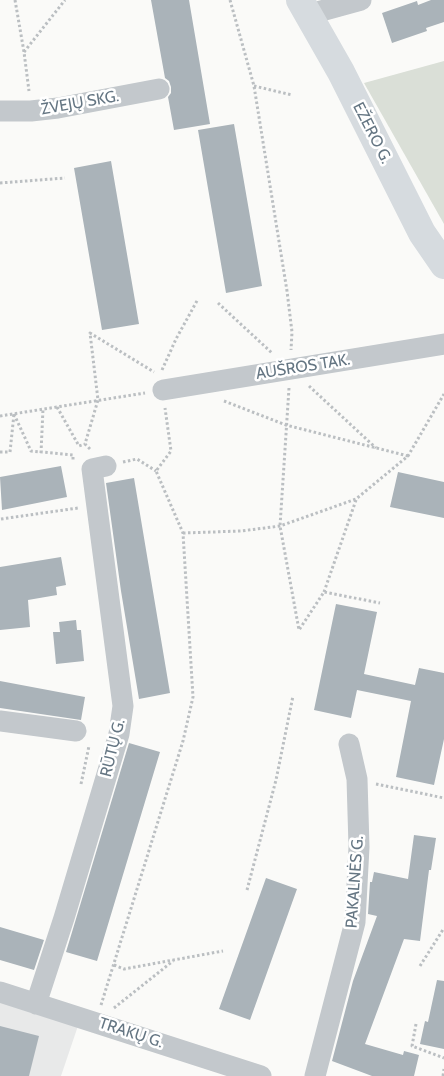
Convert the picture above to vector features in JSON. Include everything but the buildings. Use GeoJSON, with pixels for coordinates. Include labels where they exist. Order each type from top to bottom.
{"type":"FeatureCollection","features":[{"type":"Feature","properties":{"kind":"main road","name":"EŽERO G."},"geometry":{"type":"LineString","coordinates":[[305,7],[341,72],[422,233],[444,265]]}},
{"type":"Feature","properties":{"kind":"street"},"geometry":{"type":"LineString","coordinates":[[305,7],[361,0]]}},
{"type":"Feature","properties":{"kind":"street","name":"ŽVEJŲ SKG."},"geometry":{"type":"LineString","coordinates":[[0,111],[31,112],[160,89]]}},
{"type":"Feature","properties":{"kind":"street","name":"AUŠROS TAK."},"geometry":{"type":"LineString","coordinates":[[154,391],[444,344]]}},
{"type":"Feature","properties":{"kind":"street","name":"RŪTŲ G."},"geometry":{"type":"LineString","coordinates":[[36,1004],[119,734],[122,706],[92,469],[106,466]]}},
{"type":"Feature","properties":{"kind":"street"},"geometry":{"type":"LineString","coordinates":[[0,721],[76,731]]}},
{"type":"Feature","properties":{"kind":"street","name":"PAKALNĖS G."},"geometry":{"type":"LineString","coordinates":[[314,1076],[355,922],[359,847],[357,780],[349,744]]}},
{"type":"Feature","properties":{"kind":"street","name":"TRAKŲ G."},"geometry":{"type":"LineString","coordinates":[[0,992],[261,1076]]}},
{"type":"Feature","properties":{"kind":"path"},"geometry":{"type":"LineString","coordinates":[[15,0],[24,52],[31,112]]}},
{"type":"Feature","properties":{"kind":"path"},"geometry":{"type":"LineString","coordinates":[[24,52],[65,0]]}},
{"type":"Feature","properties":{"kind":"path"},"geometry":{"type":"LineString","coordinates":[[230,0],[254,86],[292,332],[280,526],[299,630],[324,592],[356,499]]}},
{"type":"Feature","properties":{"kind":"path"},"geometry":{"type":"LineString","coordinates":[[254,86],[292,95]]}},
{"type":"Feature","properties":{"kind":"path"},"geometry":{"type":"LineString","coordinates":[[0,183],[65,178]]}},
{"type":"Feature","properties":{"kind":"path"},"geometry":{"type":"LineString","coordinates":[[86,444],[98,400],[90,333],[159,376],[176,339],[198,299]]}},
{"type":"Feature","properties":{"kind":"path"},"geometry":{"type":"LineString","coordinates":[[218,303],[376,448]]}},
{"type":"Feature","properties":{"kind":"path"},"geometry":{"type":"LineString","coordinates":[[0,416],[154,391],[171,451],[156,472]]}},
{"type":"Feature","properties":{"kind":"path"},"geometry":{"type":"LineString","coordinates":[[183,533],[241,531],[280,526],[356,499],[408,456],[444,394]]}},
{"type":"Feature","properties":{"kind":"path"},"geometry":{"type":"LineString","coordinates":[[222,400],[286,425],[408,456]]}},
{"type":"Feature","properties":{"kind":"path"},"geometry":{"type":"LineString","coordinates":[[57,407],[79,446],[86,444]]}},
{"type":"Feature","properties":{"kind":"path"},"geometry":{"type":"LineString","coordinates":[[41,452],[43,409]]}},
{"type":"Feature","properties":{"kind":"path"},"geometry":{"type":"LineString","coordinates":[[0,452],[10,452],[14,414]]}},
{"type":"Feature","properties":{"kind":"path"},"geometry":{"type":"LineString","coordinates":[[14,414],[31,451],[73,455],[74,464]]}},
{"type":"Feature","properties":{"kind":"path"},"geometry":{"type":"LineString","coordinates":[[86,444],[106,466],[137,459],[156,472],[183,533],[193,697],[183,741],[96,1022]]}},
{"type":"Feature","properties":{"kind":"path"},"geometry":{"type":"LineString","coordinates":[[0,519],[77,508],[76,499]]}},
{"type":"Feature","properties":{"kind":"path"},"geometry":{"type":"LineString","coordinates":[[324,592],[380,603]]}},
{"type":"Feature","properties":{"kind":"path"},"geometry":{"type":"LineString","coordinates":[[247,890],[276,780],[293,696]]}},
{"type":"Feature","properties":{"kind":"path"},"geometry":{"type":"LineString","coordinates":[[357,780],[444,798]]}},
{"type":"Feature","properties":{"kind":"path"},"geometry":{"type":"LineString","coordinates":[[420,966],[444,928]]}},
{"type":"Feature","properties":{"kind":"path"},"geometry":{"type":"LineString","coordinates":[[114,965],[124,970],[223,951]]}},
{"type":"Feature","properties":{"kind":"path"},"geometry":{"type":"LineString","coordinates":[[96,1022],[174,960]]}},
{"type":"Feature","properties":{"kind":"path"},"geometry":{"type":"LineString","coordinates":[[416,1024],[412,1046],[444,1058]]}},
{"type":"Feature","properties":{"kind":"path"},"geometry":{"type":"LineString","coordinates":[[443,1076],[444,1069]]}},
{"type":"Feature","properties":{"kind":"shaded area"},"geometry":{"type":"Polygon","coordinates":[[[444,61],[444,224],[364,83],[444,61]]]}},
{"type":"Feature","properties":{"kind":"shaded area"},"geometry":{"type":"Polygon","coordinates":[[[0,992],[81,1017],[61,1076],[0,1076],[0,992]]]}}]}
